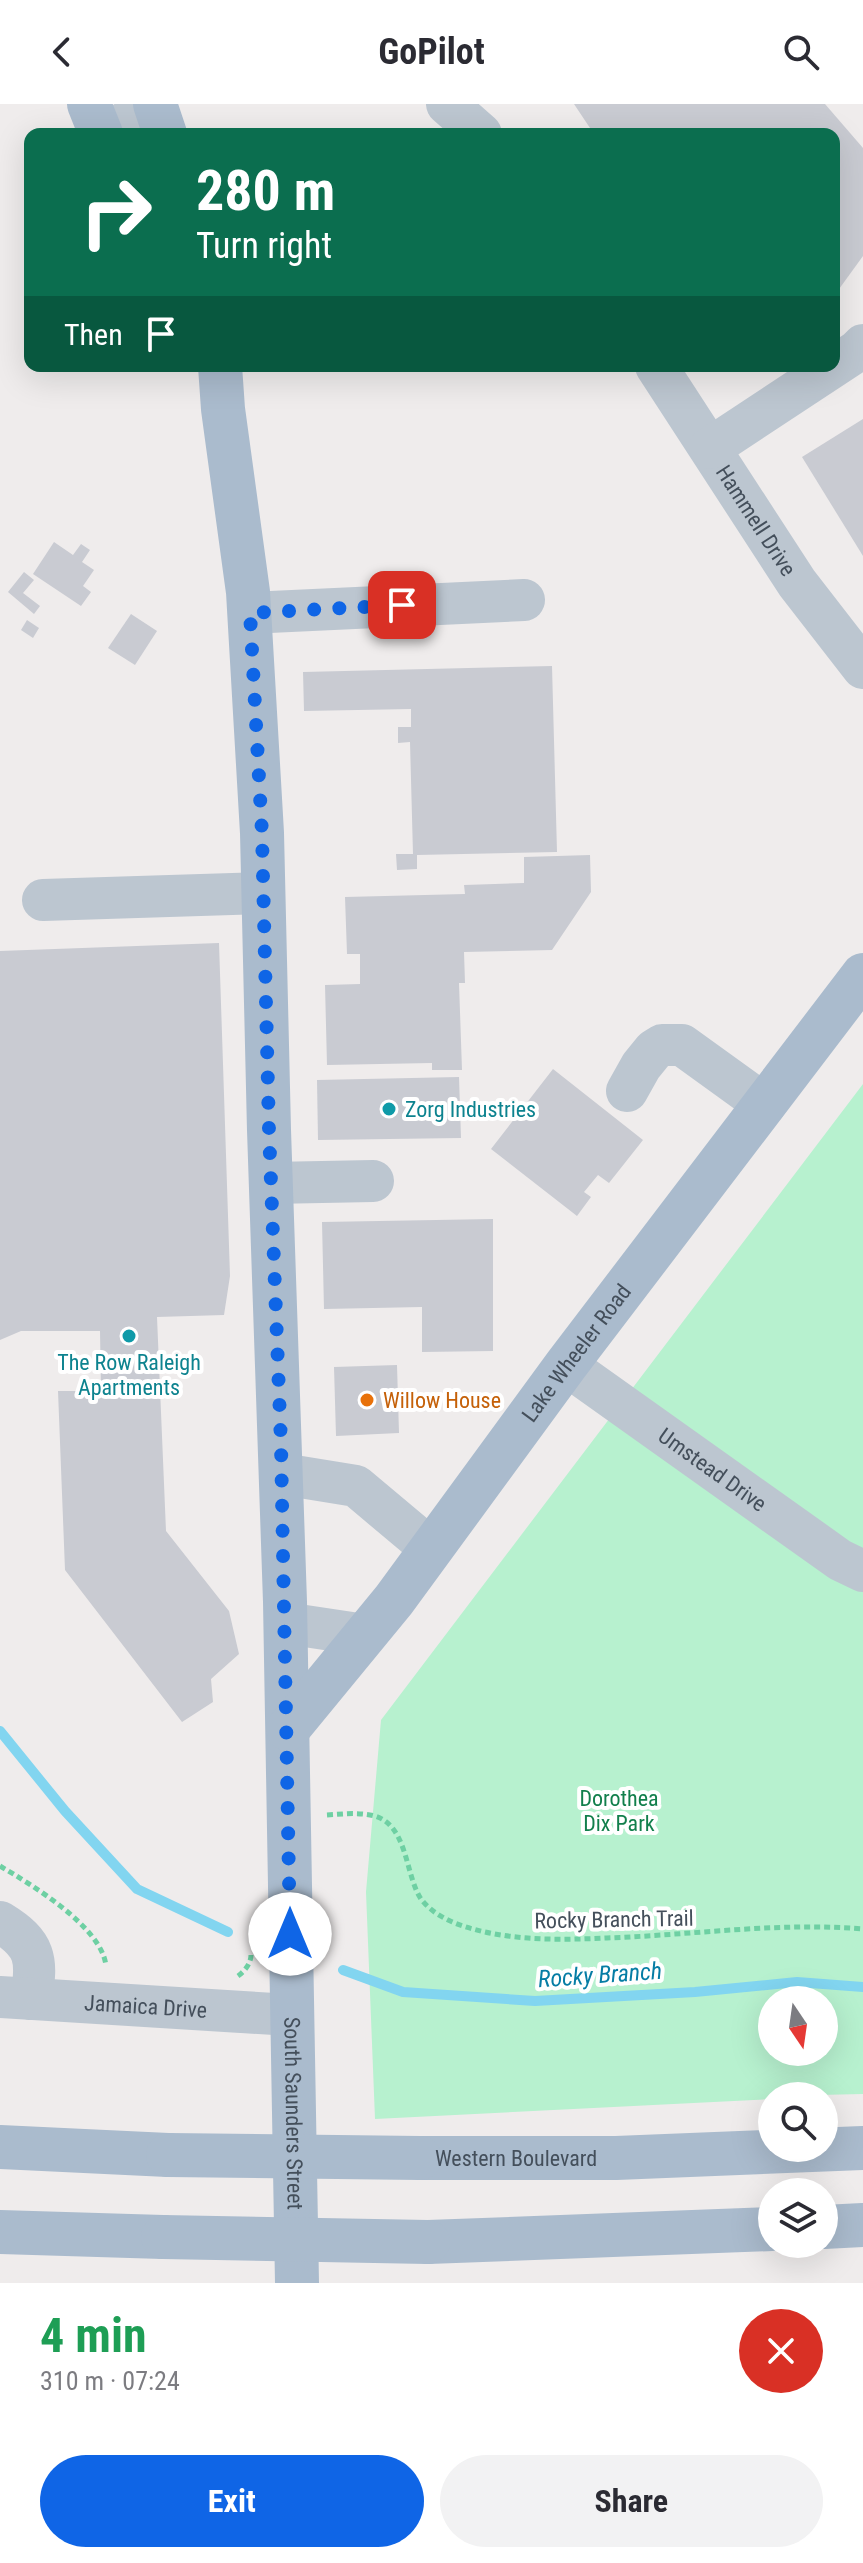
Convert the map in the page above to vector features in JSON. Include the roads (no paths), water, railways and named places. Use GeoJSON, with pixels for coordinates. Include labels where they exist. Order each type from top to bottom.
{"type":"FeatureCollection","features":[{"type":"Feature","properties":{"kind":"main road"},"geometry":{"type":"LineString","coordinates":[[89,104],[100,128]]}},
{"type":"Feature","properties":{"kind":"main road"},"geometry":{"type":"LineString","coordinates":[[155,104],[163,128]]}},
{"type":"Feature","properties":{"kind":"main road","name":"South Saunders Street"},"geometry":{"type":"LineString","coordinates":[[205,372],[223,409]]}},
{"type":"Feature","properties":{"kind":"main road","name":"South Saunders Street"},"geometry":{"type":"LineString","coordinates":[[220,372],[250,613],[264,893],[282,1474],[297,2283]]}},
{"type":"Feature","properties":{"kind":"main road","name":"Lake Wheeler Road"},"geometry":{"type":"LineString","coordinates":[[288,1729],[431,1549],[566,1365],[863,975]]}},
{"type":"Feature","properties":{"kind":"main road","name":"Western Boulevard"},"geometry":{"type":"LineString","coordinates":[[0,2147],[168,2155],[420,2158],[616,2158],[863,2148]]}},
{"type":"Feature","properties":{"kind":"main road"},"geometry":{"type":"LineString","coordinates":[[838,2226],[863,2225]]}},
{"type":"Feature","properties":{"kind":"main road"},"geometry":{"type":"LineString","coordinates":[[0,2232],[428,2242],[758,2230]]}},
{"type":"Feature","properties":{"kind":"street"},"geometry":{"type":"LineString","coordinates":[[113,128],[155,104]]}},
{"type":"Feature","properties":{"kind":"street"},"geometry":{"type":"LineString","coordinates":[[447,104],[474,128]]}},
{"type":"Feature","properties":{"kind":"street"},"geometry":{"type":"LineString","coordinates":[[840,362],[863,345]]}},
{"type":"Feature","properties":{"kind":"street","name":"Hammell Drive"},"geometry":{"type":"LineString","coordinates":[[660,372],[797,583],[863,668]]}},
{"type":"Feature","properties":{"kind":"street"},"geometry":{"type":"LineString","coordinates":[[710,448],[825,372]]}},
{"type":"Feature","properties":{"kind":"street"},"geometry":{"type":"LineString","coordinates":[[250,613],[524,600]]}},
{"type":"Feature","properties":{"kind":"street"},"geometry":{"type":"LineString","coordinates":[[43,900],[264,893]]}},
{"type":"Feature","properties":{"kind":"street"},"geometry":{"type":"LineString","coordinates":[[627,1091],[654,1050],[662,1045],[682,1045],[765,1105]]}},
{"type":"Feature","properties":{"kind":"street"},"geometry":{"type":"LineString","coordinates":[[271,1183],[373,1181]]}},
{"type":"Feature","properties":{"kind":"street","name":"Umstead Drive"},"geometry":{"type":"LineString","coordinates":[[566,1365],[840,1560],[863,1571]]}},
{"type":"Feature","properties":{"kind":"street"},"geometry":{"type":"LineString","coordinates":[[282,1474],[356,1486],[431,1549]]}},
{"type":"Feature","properties":{"kind":"street"},"geometry":{"type":"LineString","coordinates":[[285,1623],[365,1635]]}},
{"type":"Feature","properties":{"kind":"street"},"geometry":{"type":"LineString","coordinates":[[0,1922],[18,1933],[32,1953],[36,1970],[16,1998]]}},
{"type":"Feature","properties":{"kind":"street","name":"Jamaica Drive"},"geometry":{"type":"LineString","coordinates":[[16,1998],[291,2015]]}},
{"type":"Feature","properties":{"kind":"waterway","name":"Rocky Branch"},"geometry":{"type":"LineString","coordinates":[[0,1731],[65,1811],[137,1889],[228,1932]]}},
{"type":"Feature","properties":{"kind":"waterway","name":"Rocky Branch"},"geometry":{"type":"LineString","coordinates":[[343,1970],[403,1992],[535,2001],[695,1992],[797,1982],[863,1987]]}},
{"type":"Feature","properties":{"kind":"place","name":"Zorg Industries"},"geometry":{"type":"Point","coordinates":[389,1109]}},
{"type":"Feature","properties":{"kind":"place","name":"The Row Raleigh Apartments"},"geometry":{"type":"Point","coordinates":[129,1336]}},
{"type":"Feature","properties":{"kind":"place","name":"Willow House"},"geometry":{"type":"Point","coordinates":[367,1400]}},
{"type":"Feature","properties":{"kind":"park label","name":"Dorothea Dix Park"},"geometry":{"type":"Point","coordinates":[619,1810]}}]}
